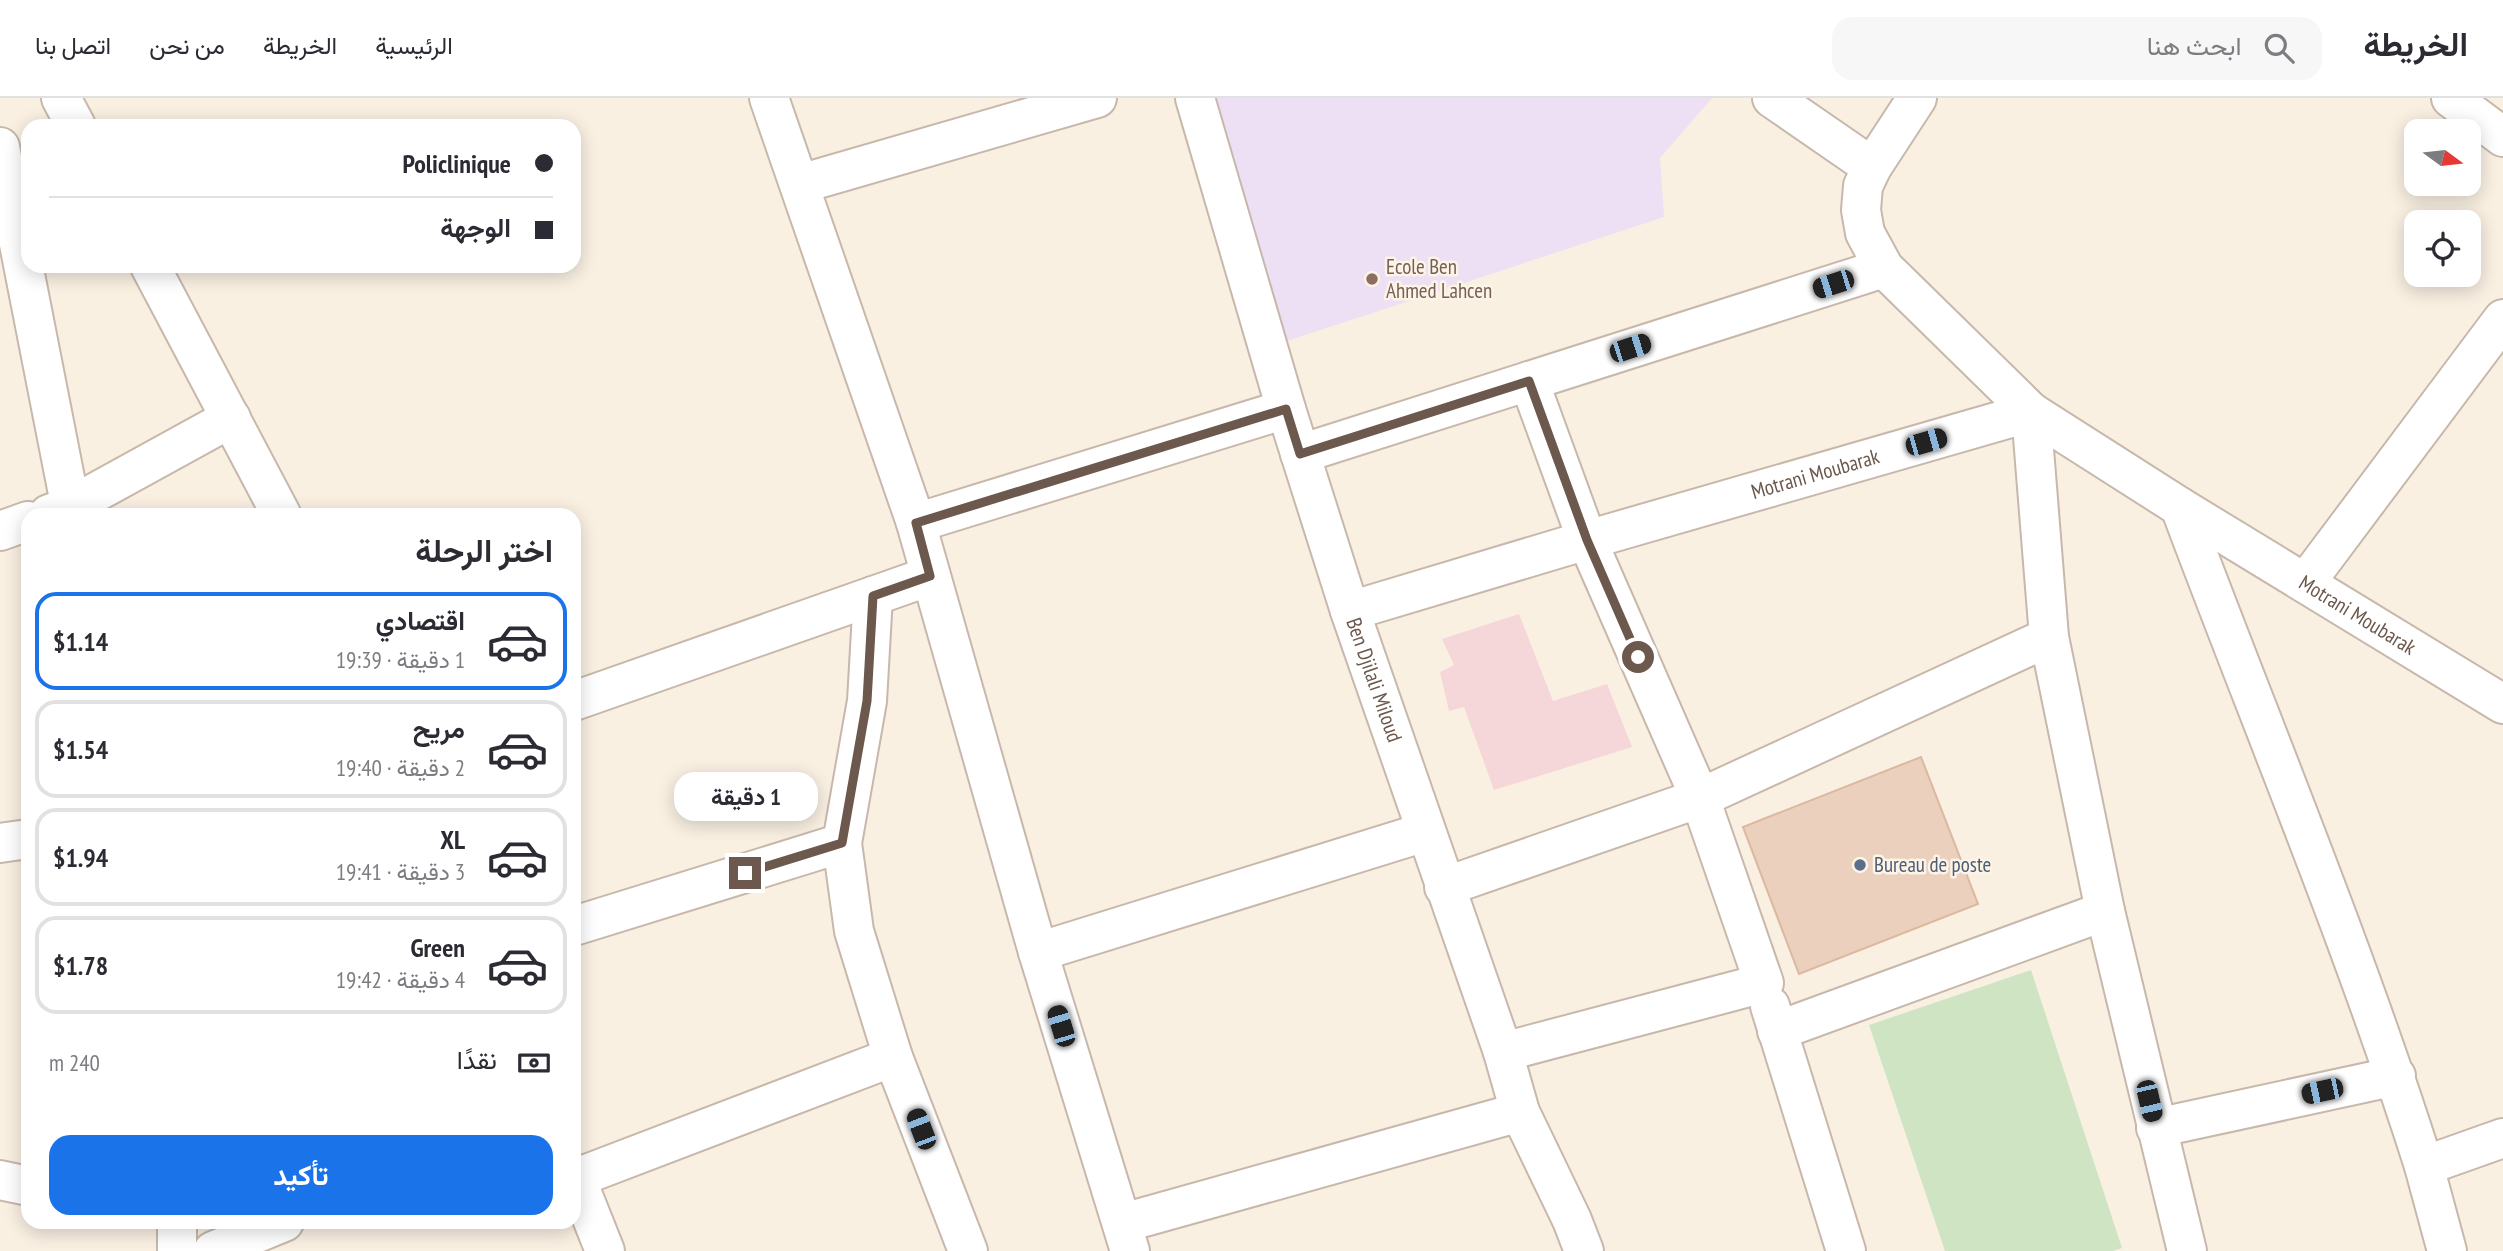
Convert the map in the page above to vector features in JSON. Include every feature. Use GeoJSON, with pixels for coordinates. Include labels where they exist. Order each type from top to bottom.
{"type":"FeatureCollection","features":[{"type":"Feature","properties":{"kind":"street"},"geometry":{"type":"LineString","coordinates":[[61,98],[72,119]]}},
{"type":"Feature","properties":{"kind":"street"},"geometry":{"type":"LineString","coordinates":[[769,98],[916,523],[1038,952],[1127,1237],[1520,1112]]}},
{"type":"Feature","properties":{"kind":"street"},"geometry":{"type":"LineString","coordinates":[[800,184],[1097,98]]}},
{"type":"Feature","properties":{"kind":"street","name":"Ben Djilali Miloud"},"geometry":{"type":"LineString","coordinates":[[1195,98],[1286,409],[1350,611],[1503,1052],[1520,1112],[1584,1251]]}},
{"type":"Feature","properties":{"kind":"street"},"geometry":{"type":"LineString","coordinates":[[1772,98],[1872,167]]}},
{"type":"Feature","properties":{"kind":"street"},"geometry":{"type":"LineString","coordinates":[[1917,98],[1872,167],[1863,187],[1861,210],[1865,233],[1884,268],[2031,412],[2049,637],[2105,911],[2187,1251]]}},
{"type":"Feature","properties":{"kind":"street"},"geometry":{"type":"LineString","coordinates":[[2451,98],[2503,137]]}},
{"type":"Feature","properties":{"kind":"street"},"geometry":{"type":"LineString","coordinates":[[0,147],[9,234],[62,508]]}},
{"type":"Feature","properties":{"kind":"street"},"geometry":{"type":"LineString","coordinates":[[1300,454],[1884,268]]}},
{"type":"Feature","properties":{"kind":"street"},"geometry":{"type":"LineString","coordinates":[[154,273],[278,508]]}},
{"type":"Feature","properties":{"kind":"street"},"geometry":{"type":"LineString","coordinates":[[2306,582],[2503,319]]}},
{"type":"Feature","properties":{"kind":"street"},"geometry":{"type":"LineString","coordinates":[[1529,381],[1587,540],[1700,798],[1764,983],[1846,1251]]}},
{"type":"Feature","properties":{"kind":"street"},"geometry":{"type":"LineString","coordinates":[[916,523],[1286,409]]}},
{"type":"Feature","properties":{"kind":"street","name":"Motrani Moubarak"},"geometry":{"type":"LineString","coordinates":[[1350,611],[2031,412],[2180,507],[2503,704]]}},
{"type":"Feature","properties":{"kind":"street"},"geometry":{"type":"LineString","coordinates":[[70,508],[231,418]]}},
{"type":"Feature","properties":{"kind":"street"},"geometry":{"type":"LineString","coordinates":[[2180,507],[2249,691],[2285,775],[2396,1076],[2447,1251]]}},
{"type":"Feature","properties":{"kind":"street"},"geometry":{"type":"LineString","coordinates":[[0,531],[21,524]]}},
{"type":"Feature","properties":{"kind":"street"},"geometry":{"type":"LineString","coordinates":[[581,699],[930,576]]}},
{"type":"Feature","properties":{"kind":"street"},"geometry":{"type":"LineString","coordinates":[[873,596],[867,701],[842,843],[854,931],[893,1056],[968,1251]]}},
{"type":"Feature","properties":{"kind":"street"},"geometry":{"type":"LineString","coordinates":[[1444,887],[1700,798],[2049,637]]}},
{"type":"Feature","properties":{"kind":"street"},"geometry":{"type":"LineString","coordinates":[[1038,952],[1425,832]]}},
{"type":"Feature","properties":{"kind":"street"},"geometry":{"type":"LineString","coordinates":[[0,843],[21,840]]}},
{"type":"Feature","properties":{"kind":"street"},"geometry":{"type":"LineString","coordinates":[[581,924],[842,843]]}},
{"type":"Feature","properties":{"kind":"street"},"geometry":{"type":"LineString","coordinates":[[1777,1031],[2105,911]]}},
{"type":"Feature","properties":{"kind":"street"},"geometry":{"type":"LineString","coordinates":[[1503,1052],[1764,983]]}},
{"type":"Feature","properties":{"kind":"street"},"geometry":{"type":"LineString","coordinates":[[581,1173],[893,1056]]}},
{"type":"Feature","properties":{"kind":"street"},"geometry":{"type":"LineString","coordinates":[[2156,1128],[2396,1076]]}},
{"type":"Feature","properties":{"kind":"street"},"geometry":{"type":"LineString","coordinates":[[2424,1166],[2503,1138]]}},
{"type":"Feature","properties":{"kind":"street"},"geometry":{"type":"LineString","coordinates":[[0,1180],[21,1184]]}},
{"type":"Feature","properties":{"kind":"street"},"geometry":{"type":"LineString","coordinates":[[581,1190],[606,1251]]}},
{"type":"Feature","properties":{"kind":"street"},"geometry":{"type":"LineString","coordinates":[[177,1229],[177,1251]]}},
{"type":"Feature","properties":{"kind":"street"},"geometry":{"type":"LineString","coordinates":[[213,1251],[267,1229]]}},
{"type":"Feature","properties":{"kind":"shaded area","name":"Ecole Ben Ahmed Lahcen"},"geometry":{"type":"Polygon","coordinates":[[[1210,98],[1712,98],[1660,158],[1664,217],[1287,341],[1210,98]]]}},
{"type":"Feature","properties":{"kind":"shaded area"},"geometry":{"type":"Polygon","coordinates":[[[1519,614],[1553,701],[1607,684],[1632,747],[1494,790],[1464,707],[1449,711],[1440,672],[1454,665],[1442,639],[1519,614]]]}},
{"type":"Feature","properties":{"kind":"green space"},"geometry":{"type":"Polygon","coordinates":[[[2031,970],[2122,1248],[2113,1251],[1945,1251],[1869,1025],[2031,970]]]}},
{"type":"Feature","properties":{"kind":"building","name":"Bureau de poste"},"geometry":{"type":"Polygon","coordinates":[[[1921,757],[1978,904],[1799,974],[1743,827],[1921,757]]]}},
{"type":"Feature","properties":{"kind":"place","name":"Ecole Ben Ahmed Lahcen"},"geometry":{"type":"Point","coordinates":[1372,279]}},
{"type":"Feature","properties":{"kind":"place","name":"Bureau de poste"},"geometry":{"type":"Point","coordinates":[1860,865]}},
{"type":"Feature","properties":{"kind":"route"},"geometry":{"type":"LineString","coordinates":[[745,873],[842,843],[867,701],[873,596],[930,576],[916,523],[1286,409],[1300,454],[1529,381],[1587,540],[1638,657]]}}]}
